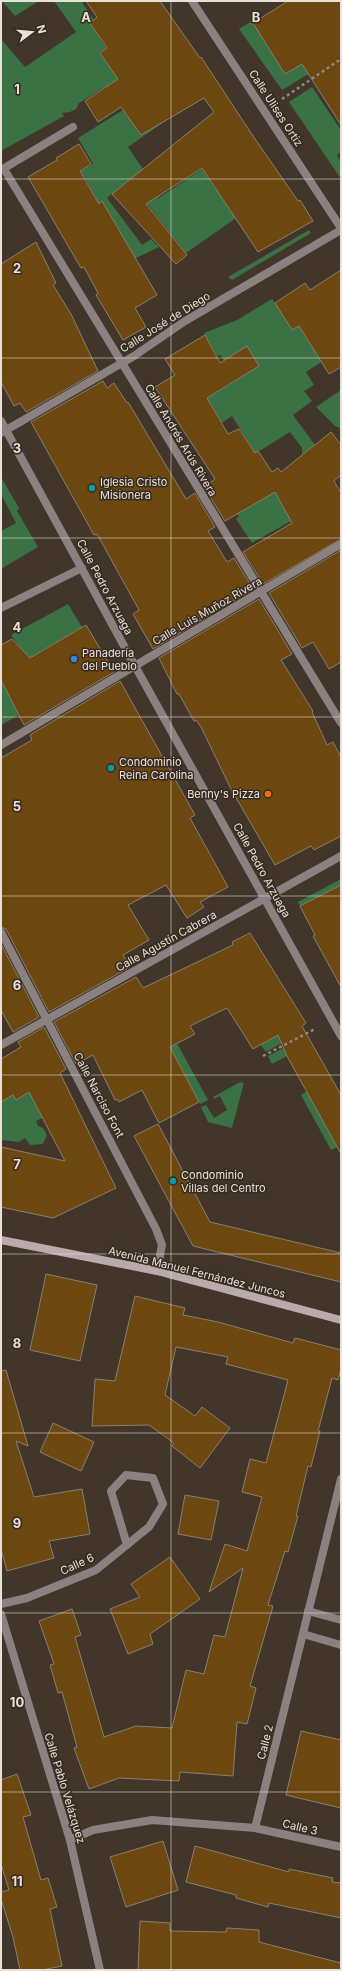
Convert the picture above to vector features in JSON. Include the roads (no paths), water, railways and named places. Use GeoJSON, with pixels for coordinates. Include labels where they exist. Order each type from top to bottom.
{"type":"FeatureCollection","features":[{"type":"Feature","properties":{"kind":"street","name":"Calle Ulises Ortiz"},"geometry":{"type":"LineString","coordinates":[[192,1],[341,229]]}},
{"type":"Feature","properties":{"kind":"street"},"geometry":{"type":"LineString","coordinates":[[2,169],[73,127]]}},
{"type":"Feature","properties":{"kind":"street","name":"Calle Andrés Arús Rivera"},"geometry":{"type":"LineString","coordinates":[[2,169],[341,723]]}},
{"type":"Feature","properties":{"kind":"street","name":"Calle José de Diego"},"geometry":{"type":"LineString","coordinates":[[4,432],[121,363],[185,321],[341,229]]}},
{"type":"Feature","properties":{"kind":"street","name":"Calle Pedro Arzuaga"},"geometry":{"type":"LineString","coordinates":[[1,421],[4,432],[82,568],[341,1036]]}},
{"type":"Feature","properties":{"kind":"street","name":"Calle Luis Muñoz Rivera"},"geometry":{"type":"LineString","coordinates":[[1,744],[262,592],[341,544]]}},
{"type":"Feature","properties":{"kind":"street"},"geometry":{"type":"LineString","coordinates":[[1,608],[82,568]]}},
{"type":"Feature","properties":{"kind":"street","name":"Calle Agustín Cabrera"},"geometry":{"type":"LineString","coordinates":[[1,1045],[341,856]]}},
{"type":"Feature","properties":{"kind":"street","name":"Calle Narciso Font"},"geometry":{"type":"LineString","coordinates":[[1,932],[156,1229],[162,1244],[157,1272]]}},
{"type":"Feature","properties":{"kind":"street","name":"Avenida Manuel Fernández Juncos"},"geometry":{"type":"LineString","coordinates":[[1,1240],[157,1272],[341,1320]]}},
{"type":"Feature","properties":{"kind":"street","name":"Calle 6"},"geometry":{"type":"LineString","coordinates":[[1,1604],[27,1598],[96,1570],[127,1545],[149,1527],[163,1504],[153,1478],[126,1475],[111,1492],[127,1545]]}},
{"type":"Feature","properties":{"kind":"street","name":"Calle 2"},"geometry":{"type":"LineString","coordinates":[[255,1828],[341,1479]]}},
{"type":"Feature","properties":{"kind":"street"},"geometry":{"type":"LineString","coordinates":[[308,1611],[341,1620]]}},
{"type":"Feature","properties":{"kind":"street","name":"Calle Pablo Velázquez"},"geometry":{"type":"LineString","coordinates":[[1,1614],[70,1840],[100,1970]]}},
{"type":"Feature","properties":{"kind":"street"},"geometry":{"type":"LineString","coordinates":[[302,1634],[341,1645]]}},
{"type":"Feature","properties":{"kind":"street"},"geometry":{"type":"LineString","coordinates":[[70,1840],[93,1830],[152,1820],[255,1828]]}},
{"type":"Feature","properties":{"kind":"street","name":"Calle 3"},"geometry":{"type":"LineString","coordinates":[[255,1828],[341,1848]]}},
{"type":"Feature","properties":{"kind":"place","name":"Iglesia Cristo Misionera"},"geometry":{"type":"Point","coordinates":[92,488]}},
{"type":"Feature","properties":{"kind":"place","name":"Panadería del Pueblo"},"geometry":{"type":"Point","coordinates":[74,659]}},
{"type":"Feature","properties":{"kind":"place","name":"Condominio Reina Carolina"},"geometry":{"type":"Point","coordinates":[111,768]}},
{"type":"Feature","properties":{"kind":"place","name":"Benny's Pizza"},"geometry":{"type":"Point","coordinates":[268,794]}},
{"type":"Feature","properties":{"kind":"place","name":"Condominio Villas del Centro"},"geometry":{"type":"Point","coordinates":[173,1181]}}]}
